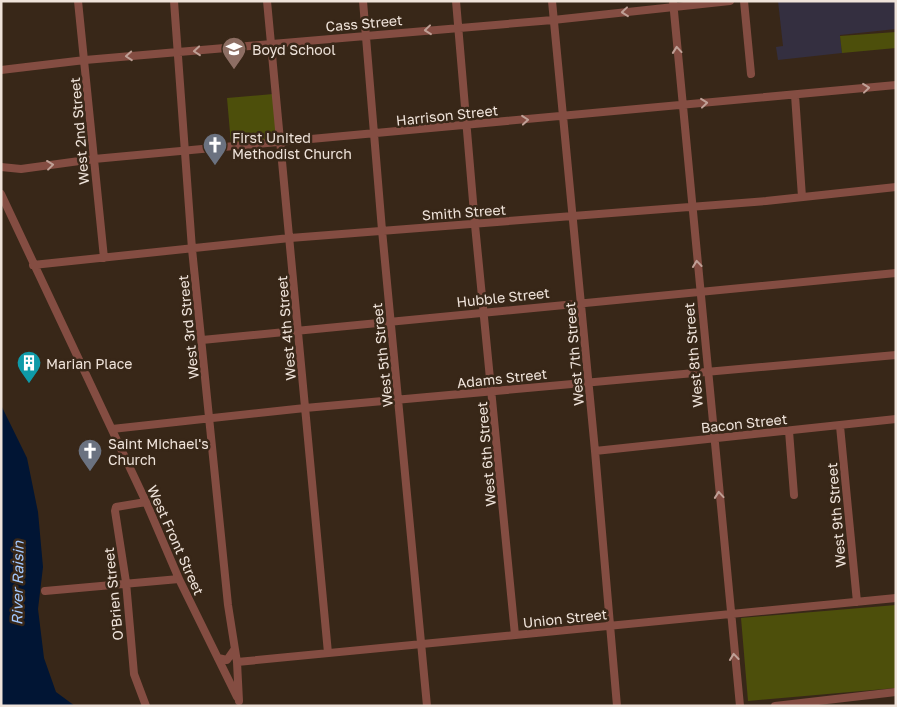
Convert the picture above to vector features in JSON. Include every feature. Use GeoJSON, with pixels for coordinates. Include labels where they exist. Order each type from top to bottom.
{"type":"FeatureCollection","features":[{"type":"Feature","properties":{"kind":"street","name":"West 2nd Street"},"geometry":{"type":"LineString","coordinates":[[78,1],[104,258]]}},
{"type":"Feature","properties":{"kind":"street","name":"West 3rd Street"},"geometry":{"type":"LineString","coordinates":[[174,1],[192,249],[240,704]]}},
{"type":"Feature","properties":{"kind":"street","name":"West 4th Street"},"geometry":{"type":"LineString","coordinates":[[267,1],[328,653]]}},
{"type":"Feature","properties":{"kind":"street","name":"West 5th Street"},"geometry":{"type":"LineString","coordinates":[[363,1],[373,135],[427,706]]}},
{"type":"Feature","properties":{"kind":"street","name":"West 6th Street"},"geometry":{"type":"LineString","coordinates":[[456,1],[475,225],[493,392],[515,635]]}},
{"type":"Feature","properties":{"kind":"street","name":"West 7th Street"},"geometry":{"type":"LineString","coordinates":[[552,1],[589,382],[617,706]]}},
{"type":"Feature","properties":{"kind":"street","name":"Cass Street"},"geometry":{"type":"LineString","coordinates":[[1,70],[85,60],[553,20],[673,4],[730,1]]}},
{"type":"Feature","properties":{"kind":"street"},"geometry":{"type":"LineString","coordinates":[[744,1],[751,74]]}},
{"type":"Feature","properties":{"kind":"street","name":"West 8th Street"},"geometry":{"type":"LineString","coordinates":[[673,4],[706,371],[740,706]]}},
{"type":"Feature","properties":{"kind":"street","name":"Harrison Street"},"geometry":{"type":"LineString","coordinates":[[1,167],[21,169],[94,159],[373,135],[896,84]]}},
{"type":"Feature","properties":{"kind":"street"},"geometry":{"type":"LineString","coordinates":[[795,95],[802,197]]}},
{"type":"Feature","properties":{"kind":"street","name":"Smith Street"},"geometry":{"type":"LineString","coordinates":[[33,265],[290,238],[382,230],[475,225],[802,197],[896,187]]}},
{"type":"Feature","properties":{"kind":"street","name":"West Front Street"},"geometry":{"type":"LineString","coordinates":[[2,193],[33,265],[146,502],[179,579],[240,704]]}},
{"type":"Feature","properties":{"kind":"street","name":"Hubble Street"},"geometry":{"type":"LineString","coordinates":[[202,340],[299,329],[700,293],[896,273]]}},
{"type":"Feature","properties":{"kind":"street","name":"Adams Street"},"geometry":{"type":"LineString","coordinates":[[112,429],[305,408],[896,355]]}},
{"type":"Feature","properties":{"kind":"street","name":"Bacon Street"},"geometry":{"type":"LineString","coordinates":[[595,451],[896,419]]}},
{"type":"Feature","properties":{"kind":"street","name":"West 9th Street"},"geometry":{"type":"LineString","coordinates":[[840,426],[857,602]]}},
{"type":"Feature","properties":{"kind":"street"},"geometry":{"type":"LineString","coordinates":[[789,431],[794,495]]}},
{"type":"Feature","properties":{"kind":"street","name":"O'Brien Street"},"geometry":{"type":"LineString","coordinates":[[146,502],[116,507],[126,582],[134,674],[146,706]]}},
{"type":"Feature","properties":{"kind":"street"},"geometry":{"type":"LineString","coordinates":[[45,591],[126,582],[179,579]]}},
{"type":"Feature","properties":{"kind":"street","name":"Union Street"},"geometry":{"type":"LineString","coordinates":[[237,662],[896,598]]}},
{"type":"Feature","properties":{"kind":"street"},"geometry":{"type":"LineString","coordinates":[[218,658],[227,660],[234,650]]}},
{"type":"Feature","properties":{"kind":"street"},"geometry":{"type":"LineString","coordinates":[[775,706],[896,692]]}},
{"type":"Feature","properties":{"kind":"shaded area"},"geometry":{"type":"Polygon","coordinates":[[[778,1],[896,1],[896,29],[840,35],[842,53],[778,60],[776,47],[783,46],[778,1]]]}},
{"type":"Feature","properties":{"kind":"shaded area"},"geometry":{"type":"Polygon","coordinates":[[[896,32],[896,48],[842,53],[840,36],[896,32]]]}},
{"type":"Feature","properties":{"kind":"shaded area"},"geometry":{"type":"Polygon","coordinates":[[[273,94],[276,137],[274,140],[231,144],[227,98],[273,94]]]}},
{"type":"Feature","properties":{"kind":"shaded area"},"geometry":{"type":"Polygon","coordinates":[[[896,605],[896,688],[748,701],[741,618],[896,605]]]}},
{"type":"Feature","properties":{"kind":"water","name":"River Raisin"},"geometry":{"type":"Polygon","coordinates":[[[1,405],[27,458],[38,512],[43,567],[38,609],[44,658],[56,692],[75,706],[1,706],[1,405]]]}},
{"type":"Feature","properties":{"kind":"place","name":"Boyd School"},"geometry":{"type":"Point","coordinates":[234,70]}},
{"type":"Feature","properties":{"kind":"place","name":"First United Methodist Church"},"geometry":{"type":"Point","coordinates":[215,166]}},
{"type":"Feature","properties":{"kind":"place","name":"Marian Place"},"geometry":{"type":"Point","coordinates":[29,384]}},
{"type":"Feature","properties":{"kind":"place","name":"Saint Michael's Church"},"geometry":{"type":"Point","coordinates":[90,472]}}]}
